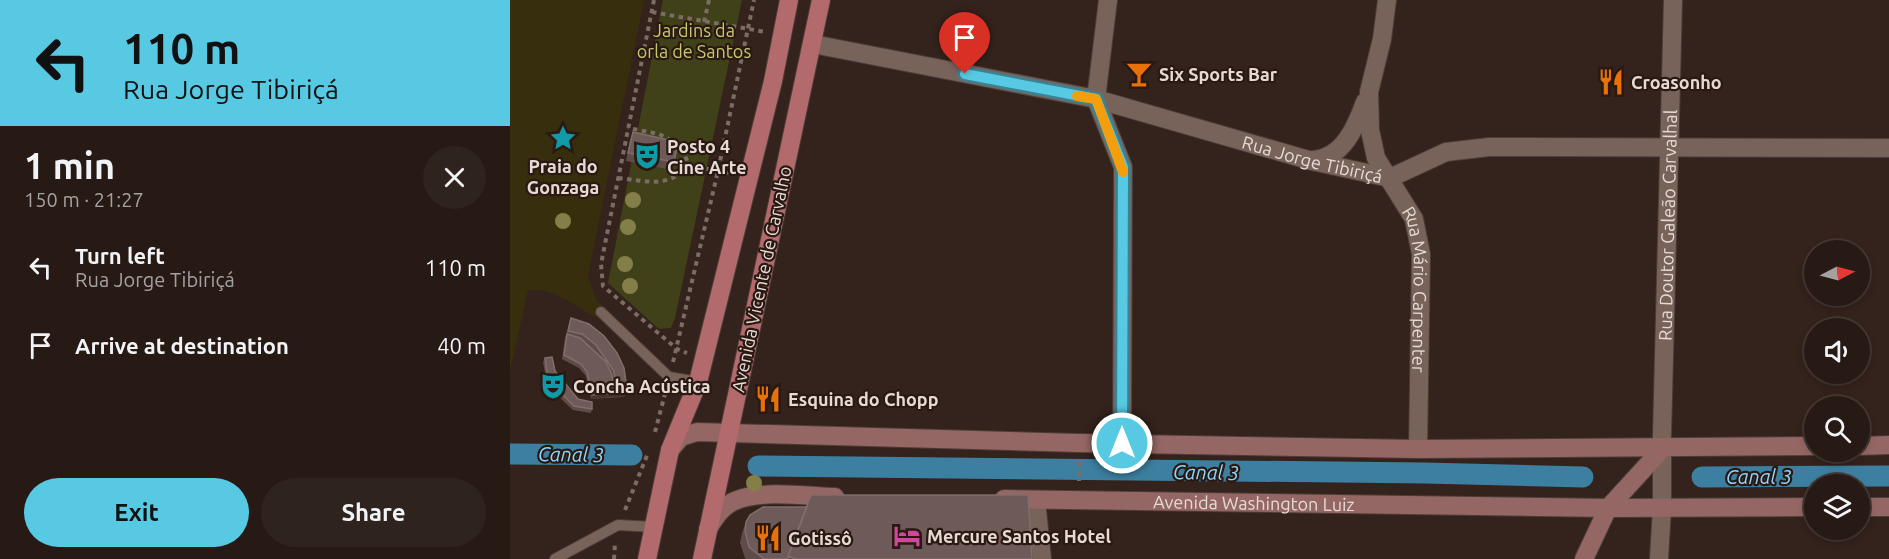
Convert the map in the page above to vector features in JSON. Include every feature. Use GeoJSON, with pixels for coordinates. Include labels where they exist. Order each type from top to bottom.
{"type":"FeatureCollection","features":[{"type":"Feature","properties":{"kind":"main road","name":"Avenida Vicente de Carvalho"},"geometry":{"type":"LineString","coordinates":[[647,559],[670,450],[698,382],[773,81],[789,0]]}},
{"type":"Feature","properties":{"kind":"main road","name":"Avenida Vicente de Carvalho"},"geometry":{"type":"LineString","coordinates":[[702,559],[821,0]]}},
{"type":"Feature","properties":{"kind":"main road"},"geometry":{"type":"LineString","coordinates":[[670,450],[685,434],[728,432],[1078,443],[1418,449],[1804,446]]}},
{"type":"Feature","properties":{"kind":"main road"},"geometry":{"type":"LineString","coordinates":[[1870,446],[1889,445]]}},
{"type":"Feature","properties":{"kind":"main road"},"geometry":{"type":"LineString","coordinates":[[1584,559],[1608,508],[1662,448]]}},
{"type":"Feature","properties":{"kind":"main road"},"geometry":{"type":"LineString","coordinates":[[692,559],[695,542],[707,531],[716,514],[737,500],[754,497],[852,497]]}},
{"type":"Feature","properties":{"kind":"main road","name":"Avenida Washington Luiz"},"geometry":{"type":"LineString","coordinates":[[990,499],[1608,508],[1804,507]]}},
{"type":"Feature","properties":{"kind":"main road"},"geometry":{"type":"LineString","coordinates":[[1870,507],[1889,507]]}},
{"type":"Feature","properties":{"kind":"street"},"geometry":{"type":"LineString","coordinates":[[1108,0],[1096,99],[1123,167],[1122,443]]}},
{"type":"Feature","properties":{"kind":"street","name":"Rua Mário Carpenter"},"geometry":{"type":"LineString","coordinates":[[1387,0],[1382,39],[1369,92],[1373,148],[1376,158],[1414,219],[1421,254],[1418,449]]}},
{"type":"Feature","properties":{"kind":"street","name":"Rua Doutor Galeão Carvalhal"},"geometry":{"type":"LineString","coordinates":[[1659,559],[1673,0]]}},
{"type":"Feature","properties":{"kind":"street","name":"Rua Jorge Tibiriçá"},"geometry":{"type":"LineString","coordinates":[[813,44],[1096,99],[1312,160],[1390,178],[1430,158],[1468,148],[1889,148]]}},
{"type":"Feature","properties":{"kind":"street"},"geometry":{"type":"LineString","coordinates":[[1312,160],[1325,159],[1346,141],[1369,92]]}},
{"type":"Feature","properties":{"kind":"street"},"geometry":{"type":"LineString","coordinates":[[1036,500],[1042,559]]}},
{"type":"Feature","properties":{"kind":"street"},"geometry":{"type":"LineString","coordinates":[[707,531],[711,559]]}},
{"type":"Feature","properties":{"kind":"lane"},"geometry":{"type":"LineString","coordinates":[[601,312],[669,377],[698,382]]}},
{"type":"Feature","properties":{"kind":"lane"},"geometry":{"type":"LineString","coordinates":[[555,559],[618,525],[654,527]]}},
{"type":"Feature","properties":{"kind":"path"},"geometry":{"type":"LineString","coordinates":[[654,0],[601,264],[603,286],[676,349],[687,353]]}},
{"type":"Feature","properties":{"kind":"path"},"geometry":{"type":"LineString","coordinates":[[704,22],[709,0]]}},
{"type":"Feature","properties":{"kind":"path"},"geometry":{"type":"LineString","coordinates":[[614,559],[618,525],[652,444],[669,377],[718,171],[754,0]]}},
{"type":"Feature","properties":{"kind":"path"},"geometry":{"type":"LineString","coordinates":[[652,12],[782,35]]}},
{"type":"Feature","properties":{"kind":"path"},"geometry":{"type":"LineString","coordinates":[[628,128],[659,134],[680,145],[689,165]]}},
{"type":"Feature","properties":{"kind":"path"},"geometry":{"type":"LineString","coordinates":[[689,165],[732,174]]}},
{"type":"Feature","properties":{"kind":"path"},"geometry":{"type":"LineString","coordinates":[[618,178],[659,182],[677,178],[689,165]]}},
{"type":"Feature","properties":{"kind":"path"},"geometry":{"type":"LineString","coordinates":[[1078,443],[1079,500]]}},
{"type":"Feature","properties":{"kind":"green space","name":"Jardins da orla de Santos"},"geometry":{"type":"Polygon","coordinates":[[[663,0],[742,0],[675,318],[671,328],[659,329],[608,283],[663,0]]]}},
{"type":"Feature","properties":{"kind":"sand","name":"Praia do Gonzaga"},"geometry":{"type":"Polygon","coordinates":[[[510,0],[644,0],[588,276],[597,301],[604,307],[595,317],[554,294],[545,291],[528,291],[510,371],[510,0]]]}},
{"type":"Feature","properties":{"kind":"building"},"geometry":{"type":"Polygon","coordinates":[[[633,132],[678,142],[674,162],[628,153],[633,132]]]}},
{"type":"Feature","properties":{"kind":"building"},"geometry":{"type":"Polygon","coordinates":[[[571,318],[589,324],[604,336],[617,353],[624,368],[627,389],[616,390],[614,371],[596,345],[582,334],[568,331],[571,318]]]}},
{"type":"Feature","properties":{"kind":"building"},"geometry":{"type":"Polygon","coordinates":[[[567,334],[580,338],[606,362],[612,375],[614,393],[592,395],[587,372],[581,364],[564,355],[567,334]]]}},
{"type":"Feature","properties":{"kind":"building"},"geometry":{"type":"Polygon","coordinates":[[[552,357],[555,371],[578,399],[592,402],[592,409],[574,406],[560,392],[547,373],[545,358],[552,357]]]}},
{"type":"Feature","properties":{"kind":"building"},"geometry":{"type":"Polygon","coordinates":[[[811,495],[1028,495],[1032,559],[795,559],[788,556],[811,495]]]}},
{"type":"Feature","properties":{"kind":"building","name":"Gotissô"},"geometry":{"type":"Polygon","coordinates":[[[763,507],[807,507],[787,559],[764,559],[749,547],[745,531],[746,522],[750,515],[763,507]]]}},
{"type":"Feature","properties":{"kind":"waterway","name":"Canal 3"},"geometry":{"type":"LineString","coordinates":[[510,454],[632,455]]}},
{"type":"Feature","properties":{"kind":"waterway","name":"Canal 3"},"geometry":{"type":"LineString","coordinates":[[758,466],[1425,473],[1583,477]]}},
{"type":"Feature","properties":{"kind":"waterway","name":"Canal 3"},"geometry":{"type":"LineString","coordinates":[[1702,477],[1889,476]]}},
{"type":"Feature","properties":{"kind":"slow traffic"},"geometry":{"type":"LineString","coordinates":[[1077,96],[1096,99],[1123,172]]}},
{"type":"Feature","properties":{"kind":"place","name":"Six Sports Bar"},"geometry":{"type":"Point","coordinates":[1139,74]}},
{"type":"Feature","properties":{"kind":"place","name":"Croasonho"},"geometry":{"type":"Point","coordinates":[1611,82]}},
{"type":"Feature","properties":{"kind":"place","name":"Praia do Gonzaga"},"geometry":{"type":"Point","coordinates":[563,138]}},
{"type":"Feature","properties":{"kind":"place","name":"Posto 4 Cine Arte"},"geometry":{"type":"Point","coordinates":[647,156]}},
{"type":"Feature","properties":{"kind":"place","name":"Concha Acústica"},"geometry":{"type":"Point","coordinates":[553,386]}},
{"type":"Feature","properties":{"kind":"place","name":"Esquina do Chopp"},"geometry":{"type":"Point","coordinates":[768,399]}},
{"type":"Feature","properties":{"kind":"place","name":"Mercure Santos Hotel"},"geometry":{"type":"Point","coordinates":[907,536]}},
{"type":"Feature","properties":{"kind":"place","name":"Gotissô"},"geometry":{"type":"Point","coordinates":[768,538]}},
{"type":"Feature","properties":{"kind":"route"},"geometry":{"type":"LineString","coordinates":[[965,74],[1096,99],[1123,167],[1122,443]]}}]}
